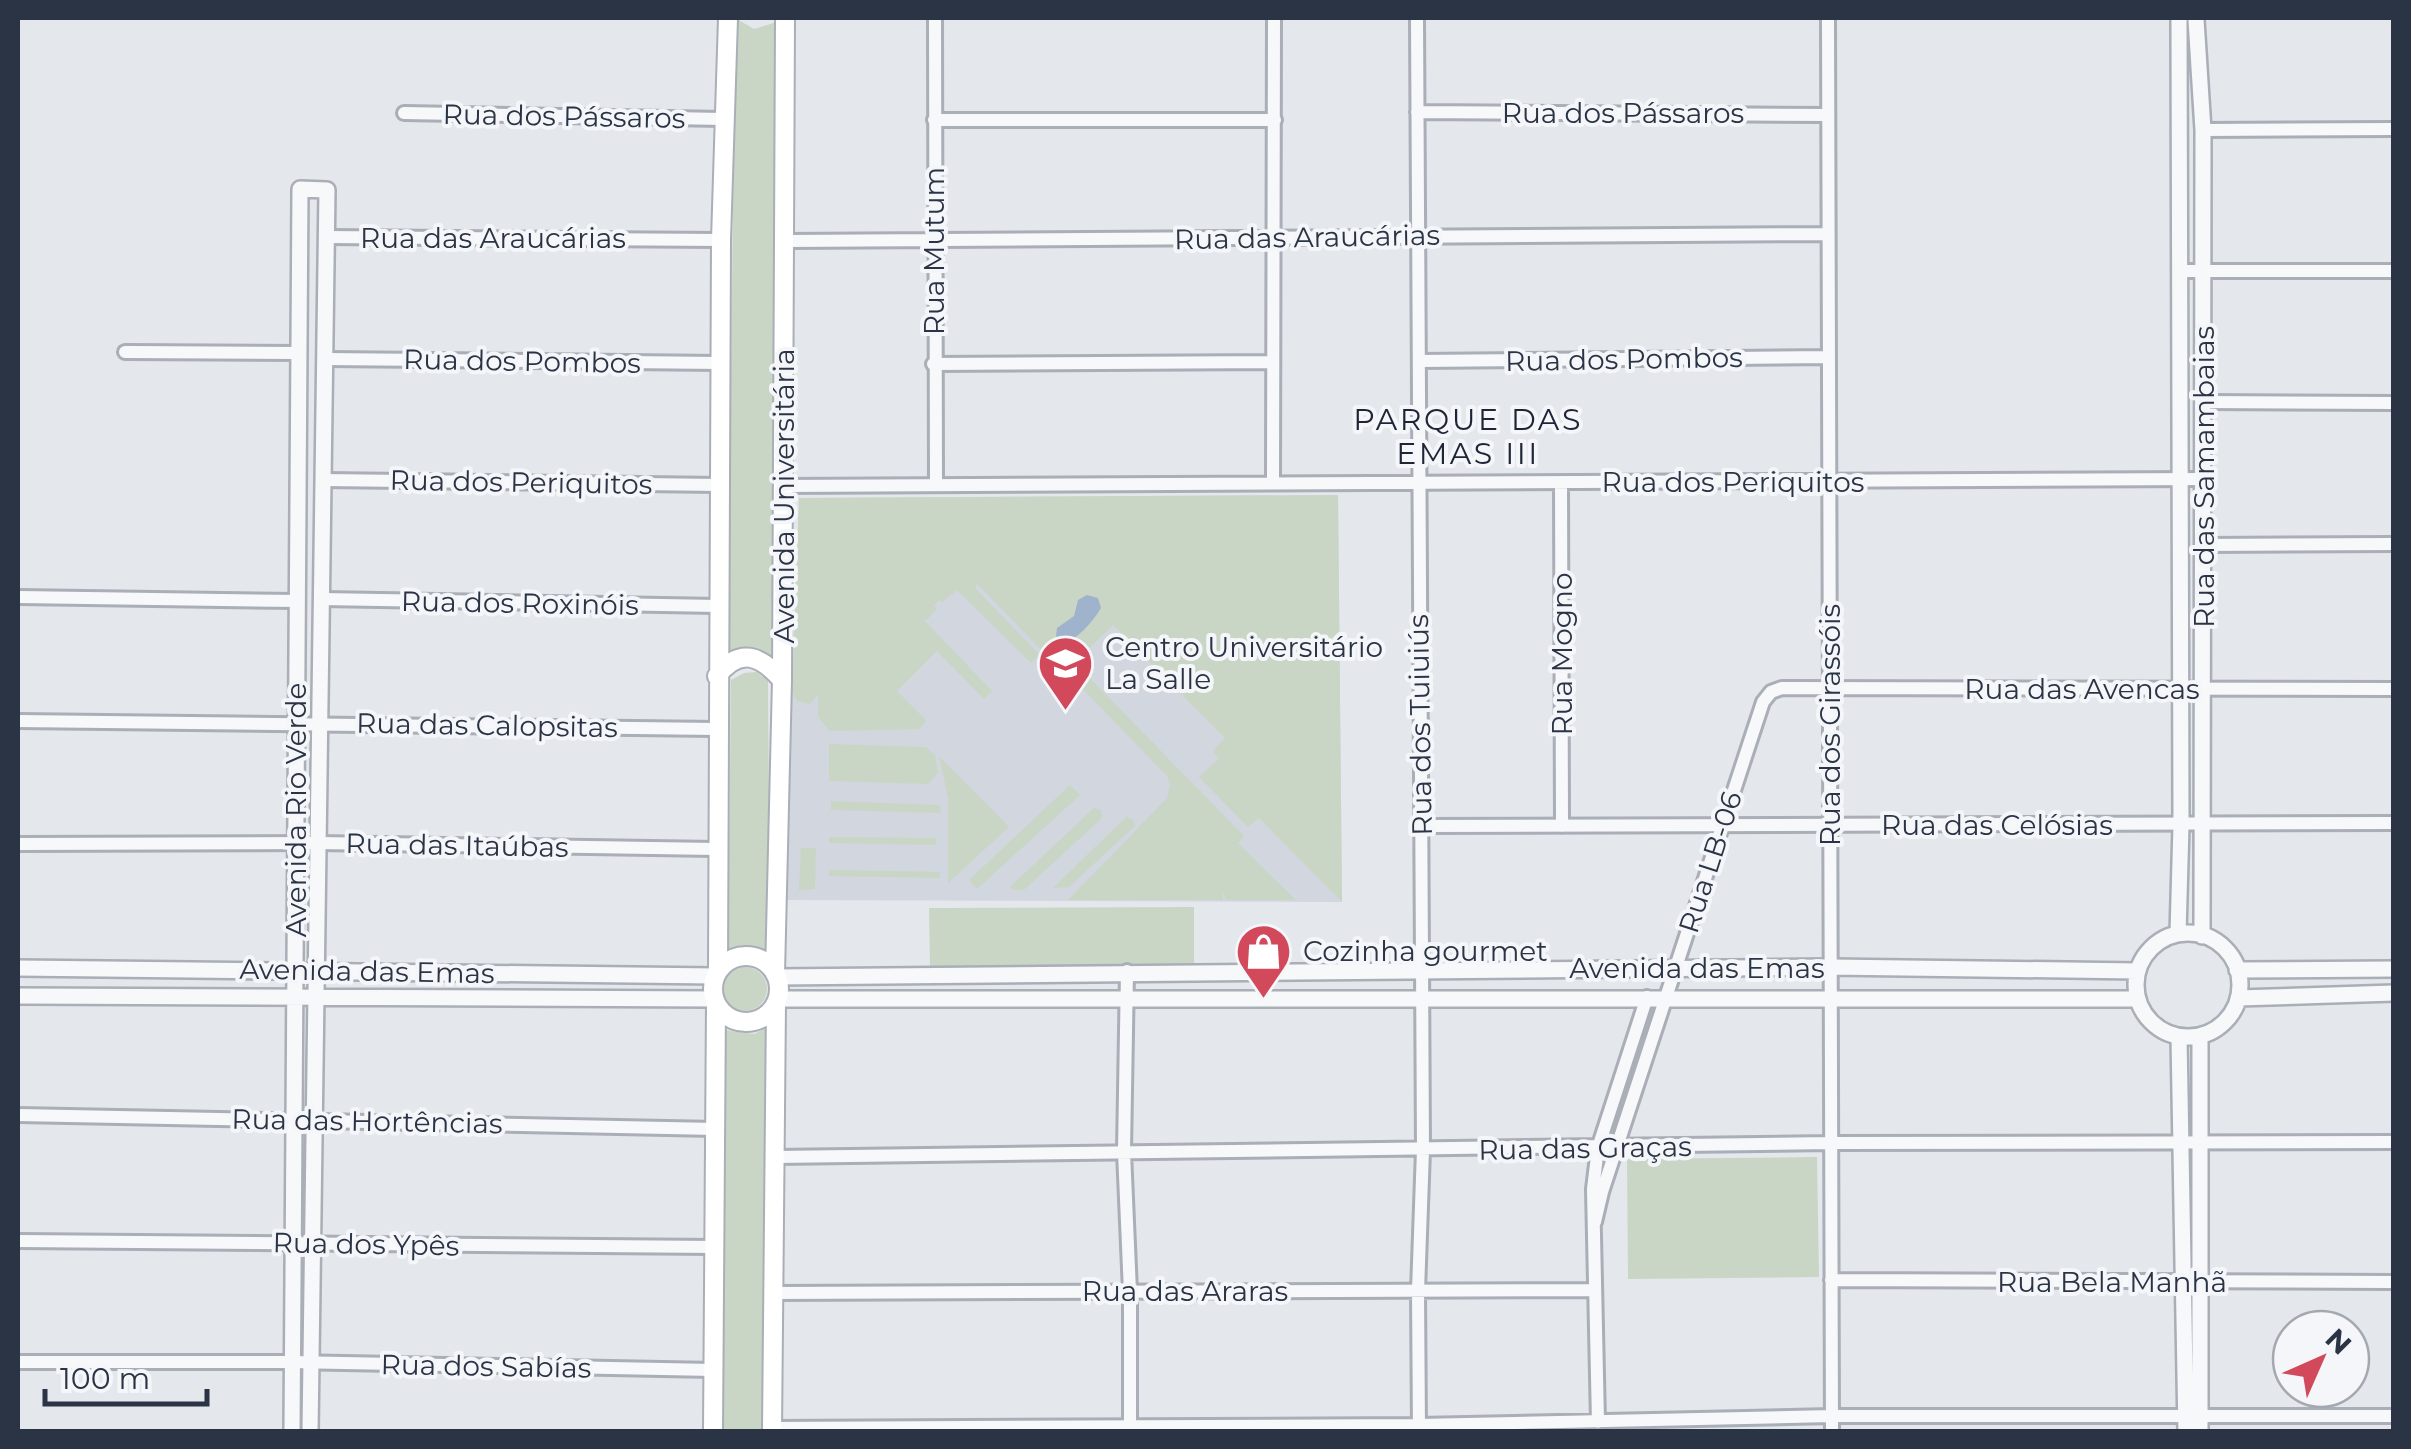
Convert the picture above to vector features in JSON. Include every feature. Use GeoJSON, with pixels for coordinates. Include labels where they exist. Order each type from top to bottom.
{"type":"FeatureCollection","features":[{"type":"Feature","properties":{"kind":"main road"},"geometry":{"type":"LineString","coordinates":[[714,1432],[720,240],[728,18]]}},
{"type":"Feature","properties":{"kind":"main road","name":"Avenida Universitária"},"geometry":{"type":"LineString","coordinates":[[776,976],[782,680],[785,18]]}},
{"type":"Feature","properties":{"kind":"main road"},"geometry":{"type":"LineString","coordinates":[[718,676],[726,666],[747,658],[764,662],[782,680]]}},
{"type":"Feature","properties":{"kind":"main road"},"geometry":{"type":"LineString","coordinates":[[717,974],[726,963],[747,956],[766,963],[776,976],[772,1430]]}},
{"type":"Feature","properties":{"kind":"main road"},"geometry":{"type":"LineString","coordinates":[[716,1002],[733,1020],[744,1022],[764,1017],[776,1001]]}},
{"type":"Feature","properties":{"kind":"street","name":"Rua Mutum"},"geometry":{"type":"LineString","coordinates":[[935,18],[936,484]]}},
{"type":"Feature","properties":{"kind":"street"},"geometry":{"type":"LineString","coordinates":[[1273,482],[1274,18]]}},
{"type":"Feature","properties":{"kind":"street","name":"Rua dos Tuiuiús"},"geometry":{"type":"LineString","coordinates":[[1417,18],[1423,1150],[1419,1429]]}},
{"type":"Feature","properties":{"kind":"street","name":"Rua dos Girassóis"},"geometry":{"type":"LineString","coordinates":[[1828,18],[1832,1432]]}},
{"type":"Feature","properties":{"kind":"street","name":"Rua das Samambaias"},"geometry":{"type":"LineString","coordinates":[[2186,19],[2203,130],[2202,936]]}},
{"type":"Feature","properties":{"kind":"street","name":"Rua das Samambaias"},"geometry":{"type":"LineString","coordinates":[[2178,934],[2179,271],[2186,19]]}},
{"type":"Feature","properties":{"kind":"street","name":"Rua dos Pássaros"},"geometry":{"type":"LineString","coordinates":[[1418,112],[1828,115]]}},
{"type":"Feature","properties":{"kind":"street","name":"Rua dos Pássaros"},"geometry":{"type":"LineString","coordinates":[[404,113],[724,119]]}},
{"type":"Feature","properties":{"kind":"street"},"geometry":{"type":"LineString","coordinates":[[934,120],[1275,120]]}},
{"type":"Feature","properties":{"kind":"street"},"geometry":{"type":"LineString","coordinates":[[2203,130],[2394,129]]}},
{"type":"Feature","properties":{"kind":"street","name":"Avenida Rio Verde"},"geometry":{"type":"LineString","coordinates":[[292,1432],[300,188],[327,190],[310,1432]]}},
{"type":"Feature","properties":{"kind":"street","name":"Rua das Araucárias"},"geometry":{"type":"LineString","coordinates":[[786,241],[1828,234]]}},
{"type":"Feature","properties":{"kind":"street","name":"Rua das Araucárias"},"geometry":{"type":"LineString","coordinates":[[326,238],[720,240]]}},
{"type":"Feature","properties":{"kind":"street"},"geometry":{"type":"LineString","coordinates":[[2179,271],[2394,271]]}},
{"type":"Feature","properties":{"kind":"street"},"geometry":{"type":"LineString","coordinates":[[124,352],[299,353]]}},
{"type":"Feature","properties":{"kind":"street","name":"Rua dos Pombos"},"geometry":{"type":"LineString","coordinates":[[1419,362],[1829,357]]}},
{"type":"Feature","properties":{"kind":"street","name":"Rua dos Pombos"},"geometry":{"type":"LineString","coordinates":[[325,358],[720,363]]}},
{"type":"Feature","properties":{"kind":"street"},"geometry":{"type":"LineString","coordinates":[[934,364],[1274,362]]}},
{"type":"Feature","properties":{"kind":"street"},"geometry":{"type":"LineString","coordinates":[[2204,402],[2394,404]]}},
{"type":"Feature","properties":{"kind":"street","name":"Rua dos Periquitos"},"geometry":{"type":"LineString","coordinates":[[782,486],[2204,478]]}},
{"type":"Feature","properties":{"kind":"street","name":"Rua dos Periquitos"},"geometry":{"type":"LineString","coordinates":[[323,480],[719,485]]}},
{"type":"Feature","properties":{"kind":"street","name":"Rua Mogno"},"geometry":{"type":"LineString","coordinates":[[1561,483],[1562,826]]}},
{"type":"Feature","properties":{"kind":"street"},"geometry":{"type":"LineString","coordinates":[[2204,544],[2394,544]]}},
{"type":"Feature","properties":{"kind":"street"},"geometry":{"type":"LineString","coordinates":[[18,597],[297,601]]}},
{"type":"Feature","properties":{"kind":"street","name":"Rua dos Roxinóis"},"geometry":{"type":"LineString","coordinates":[[322,600],[718,606]]}},
{"type":"Feature","properties":{"kind":"street","name":"Rua das Avencas"},"geometry":{"type":"LineString","coordinates":[[1771,692],[1782,688],[2394,689]]}},
{"type":"Feature","properties":{"kind":"street","name":"Rua LB-06"},"geometry":{"type":"LineString","coordinates":[[1596,1222],[1602,1192],[1665,998],[1763,702],[1771,692]]}},
{"type":"Feature","properties":{"kind":"street","name":"Rua das Calopsitas"},"geometry":{"type":"LineString","coordinates":[[18,722],[320,722],[717,729]]}},
{"type":"Feature","properties":{"kind":"street","name":"Rua das Celósias"},"geometry":{"type":"LineString","coordinates":[[1421,826],[2394,823]]}},
{"type":"Feature","properties":{"kind":"street","name":"Rua das Itaúbas"},"geometry":{"type":"LineString","coordinates":[[18,844],[318,843],[716,849]]}},
{"type":"Feature","properties":{"kind":"street"},"geometry":{"type":"LineString","coordinates":[[2178,934],[2202,936],[2220,945],[2237,970],[2238,998],[2220,1026],[2200,1036],[2179,1037],[2148,1019],[2138,999],[2138,971],[2152,947],[2178,934]]}},
{"type":"Feature","properties":{"kind":"street","name":"Avenida das Emas"},"geometry":{"type":"LineString","coordinates":[[776,976],[1830,967],[2138,971]]}},
{"type":"Feature","properties":{"kind":"street","name":"Avenida das Emas"},"geometry":{"type":"LineString","coordinates":[[18,968],[717,974]]}},
{"type":"Feature","properties":{"kind":"street"},"geometry":{"type":"LineString","coordinates":[[2237,970],[2394,969]]}},
{"type":"Feature","properties":{"kind":"street"},"geometry":{"type":"LineString","coordinates":[[1128,972],[1124,1152],[1130,1430]]}},
{"type":"Feature","properties":{"kind":"street"},"geometry":{"type":"LineString","coordinates":[[2238,998],[2394,994]]}},
{"type":"Feature","properties":{"kind":"street","name":"Avenida das Emas"},"geometry":{"type":"LineString","coordinates":[[18,996],[716,1002]]}},
{"type":"Feature","properties":{"kind":"street"},"geometry":{"type":"LineString","coordinates":[[1598,1422],[1593,1188],[1598,1148],[1647,998]]}},
{"type":"Feature","properties":{"kind":"street","name":"Avenida das Emas"},"geometry":{"type":"LineString","coordinates":[[776,1001],[2138,999]]}},
{"type":"Feature","properties":{"kind":"street"},"geometry":{"type":"LineString","coordinates":[[2193,1424],[2202,1283],[2200,1036]]}},
{"type":"Feature","properties":{"kind":"street"},"geometry":{"type":"LineString","coordinates":[[2179,1037],[2181,1283],[2193,1424]]}},
{"type":"Feature","properties":{"kind":"street","name":"Rua das Hortências"},"geometry":{"type":"LineString","coordinates":[[18,1115],[716,1130]]}},
{"type":"Feature","properties":{"kind":"street","name":"Rua das Graças"},"geometry":{"type":"LineString","coordinates":[[776,1158],[1831,1144],[2394,1142]]}},
{"type":"Feature","properties":{"kind":"street","name":"Rua dos Ypês"},"geometry":{"type":"LineString","coordinates":[[18,1241],[715,1246]]}},
{"type":"Feature","properties":{"kind":"street","name":"Rua Bela Manhã"},"geometry":{"type":"LineString","coordinates":[[1832,1280],[2394,1282]]}},
{"type":"Feature","properties":{"kind":"street","name":"Rua das Araras"},"geometry":{"type":"LineString","coordinates":[[774,1293],[1595,1290]]}},
{"type":"Feature","properties":{"kind":"street","name":"Rua dos Sabías"},"geometry":{"type":"LineString","coordinates":[[18,1362],[292,1362],[714,1370]]}},
{"type":"Feature","properties":{"kind":"street"},"geometry":{"type":"LineString","coordinates":[[772,1430],[1419,1429],[1832,1416],[2193,1424],[2394,1416]]}},
{"type":"Feature","properties":{"kind":"shaded area","name":"Centro Universitário La Salle"},"geometry":{"type":"Polygon","coordinates":[[[1338,495],[1342,902],[785,900],[799,498],[1338,495]]]}},
{"type":"Feature","properties":{"kind":"green space"},"geometry":{"type":"Polygon","coordinates":[[[735,18],[754,29],[777,22],[774,664],[728,659],[735,18]]]}},
{"type":"Feature","properties":{"kind":"green space"},"geometry":{"type":"Polygon","coordinates":[[[1338,495],[1342,902],[1259,818],[1248,827],[1199,777],[1219,758],[1213,751],[1225,738],[1113,625],[1064,673],[977,584],[975,588],[1040,655],[1031,663],[957,590],[942,602],[939,600],[934,605],[937,609],[925,621],[992,691],[984,699],[937,651],[897,691],[926,720],[920,729],[830,731],[818,717],[818,695],[810,704],[797,701],[792,692],[799,498],[1338,495]]]}},
{"type":"Feature","properties":{"kind":"green space"},"geometry":{"type":"Polygon","coordinates":[[[1079,667],[1244,836],[1238,843],[1296,900],[1226,900],[1222,890],[1223,900],[1068,900],[1167,798],[1170,785],[1167,776],[1070,676],[1079,667]]]}},
{"type":"Feature","properties":{"kind":"green space"},"geometry":{"type":"Polygon","coordinates":[[[757,672],[768,681],[770,953],[755,947],[728,953],[731,680],[757,672]]]}},
{"type":"Feature","properties":{"kind":"green space"},"geometry":{"type":"Polygon","coordinates":[[[829,744],[926,747],[935,755],[938,773],[928,784],[829,781],[829,744]]]}},
{"type":"Feature","properties":{"kind":"green space"},"geometry":{"type":"Polygon","coordinates":[[[939,756],[1009,827],[948,883],[948,798],[939,756]]]}},
{"type":"Feature","properties":{"kind":"green space"},"geometry":{"type":"Polygon","coordinates":[[[1070,785],[1080,795],[977,889],[969,880],[1070,785]]]}},
{"type":"Feature","properties":{"kind":"green space"},"geometry":{"type":"Polygon","coordinates":[[[831,801],[940,805],[941,813],[831,810],[831,801]]]}},
{"type":"Feature","properties":{"kind":"green space"},"geometry":{"type":"Polygon","coordinates":[[[1094,808],[1101,810],[1102,818],[1024,890],[1010,887],[1094,808]]]}},
{"type":"Feature","properties":{"kind":"green space"},"geometry":{"type":"Polygon","coordinates":[[[1126,817],[1133,819],[1135,826],[1069,887],[1053,888],[1126,817]]]}},
{"type":"Feature","properties":{"kind":"green space"},"geometry":{"type":"Polygon","coordinates":[[[829,837],[936,838],[936,845],[829,843],[829,837]]]}},
{"type":"Feature","properties":{"kind":"green space"},"geometry":{"type":"Polygon","coordinates":[[[801,848],[816,848],[815,889],[799,890],[801,848]]]}},
{"type":"Feature","properties":{"kind":"green space"},"geometry":{"type":"Polygon","coordinates":[[[829,870],[940,872],[940,878],[829,876],[829,870]]]}},
{"type":"Feature","properties":{"kind":"green space"},"geometry":{"type":"Polygon","coordinates":[[[1194,907],[1194,966],[930,967],[929,908],[1194,907]]]}},
{"type":"Feature","properties":{"kind":"green space"},"geometry":{"type":"Polygon","coordinates":[[[745,967],[761,973],[767,989],[761,1005],[745,1011],[729,1005],[723,989],[729,973],[745,967]]]}},
{"type":"Feature","properties":{"kind":"green space"},"geometry":{"type":"Polygon","coordinates":[[[769,1027],[765,1431],[721,1432],[725,1030],[754,1034],[769,1027]]]}},
{"type":"Feature","properties":{"kind":"green space"},"geometry":{"type":"Polygon","coordinates":[[[1817,1157],[1819,1277],[1628,1279],[1627,1159],[1817,1157]]]}},
{"type":"Feature","properties":{"kind":"water"},"geometry":{"type":"Polygon","coordinates":[[[1087,595],[1098,598],[1101,608],[1084,630],[1063,645],[1056,636],[1057,628],[1074,616],[1078,600],[1087,595]]]}},
{"type":"Feature","properties":{"kind":"place","name":"Centro Universitário La Salle"},"geometry":{"type":"Point","coordinates":[1066,712]}},
{"type":"Feature","properties":{"kind":"place","name":"Cozinha gourmet"},"geometry":{"type":"Point","coordinates":[1264,1000]}},
{"type":"Feature","properties":{"kind":"district","name":"PARQUE DAS EMAS III"},"geometry":{"type":"Point","coordinates":[1468,437]}}]}
